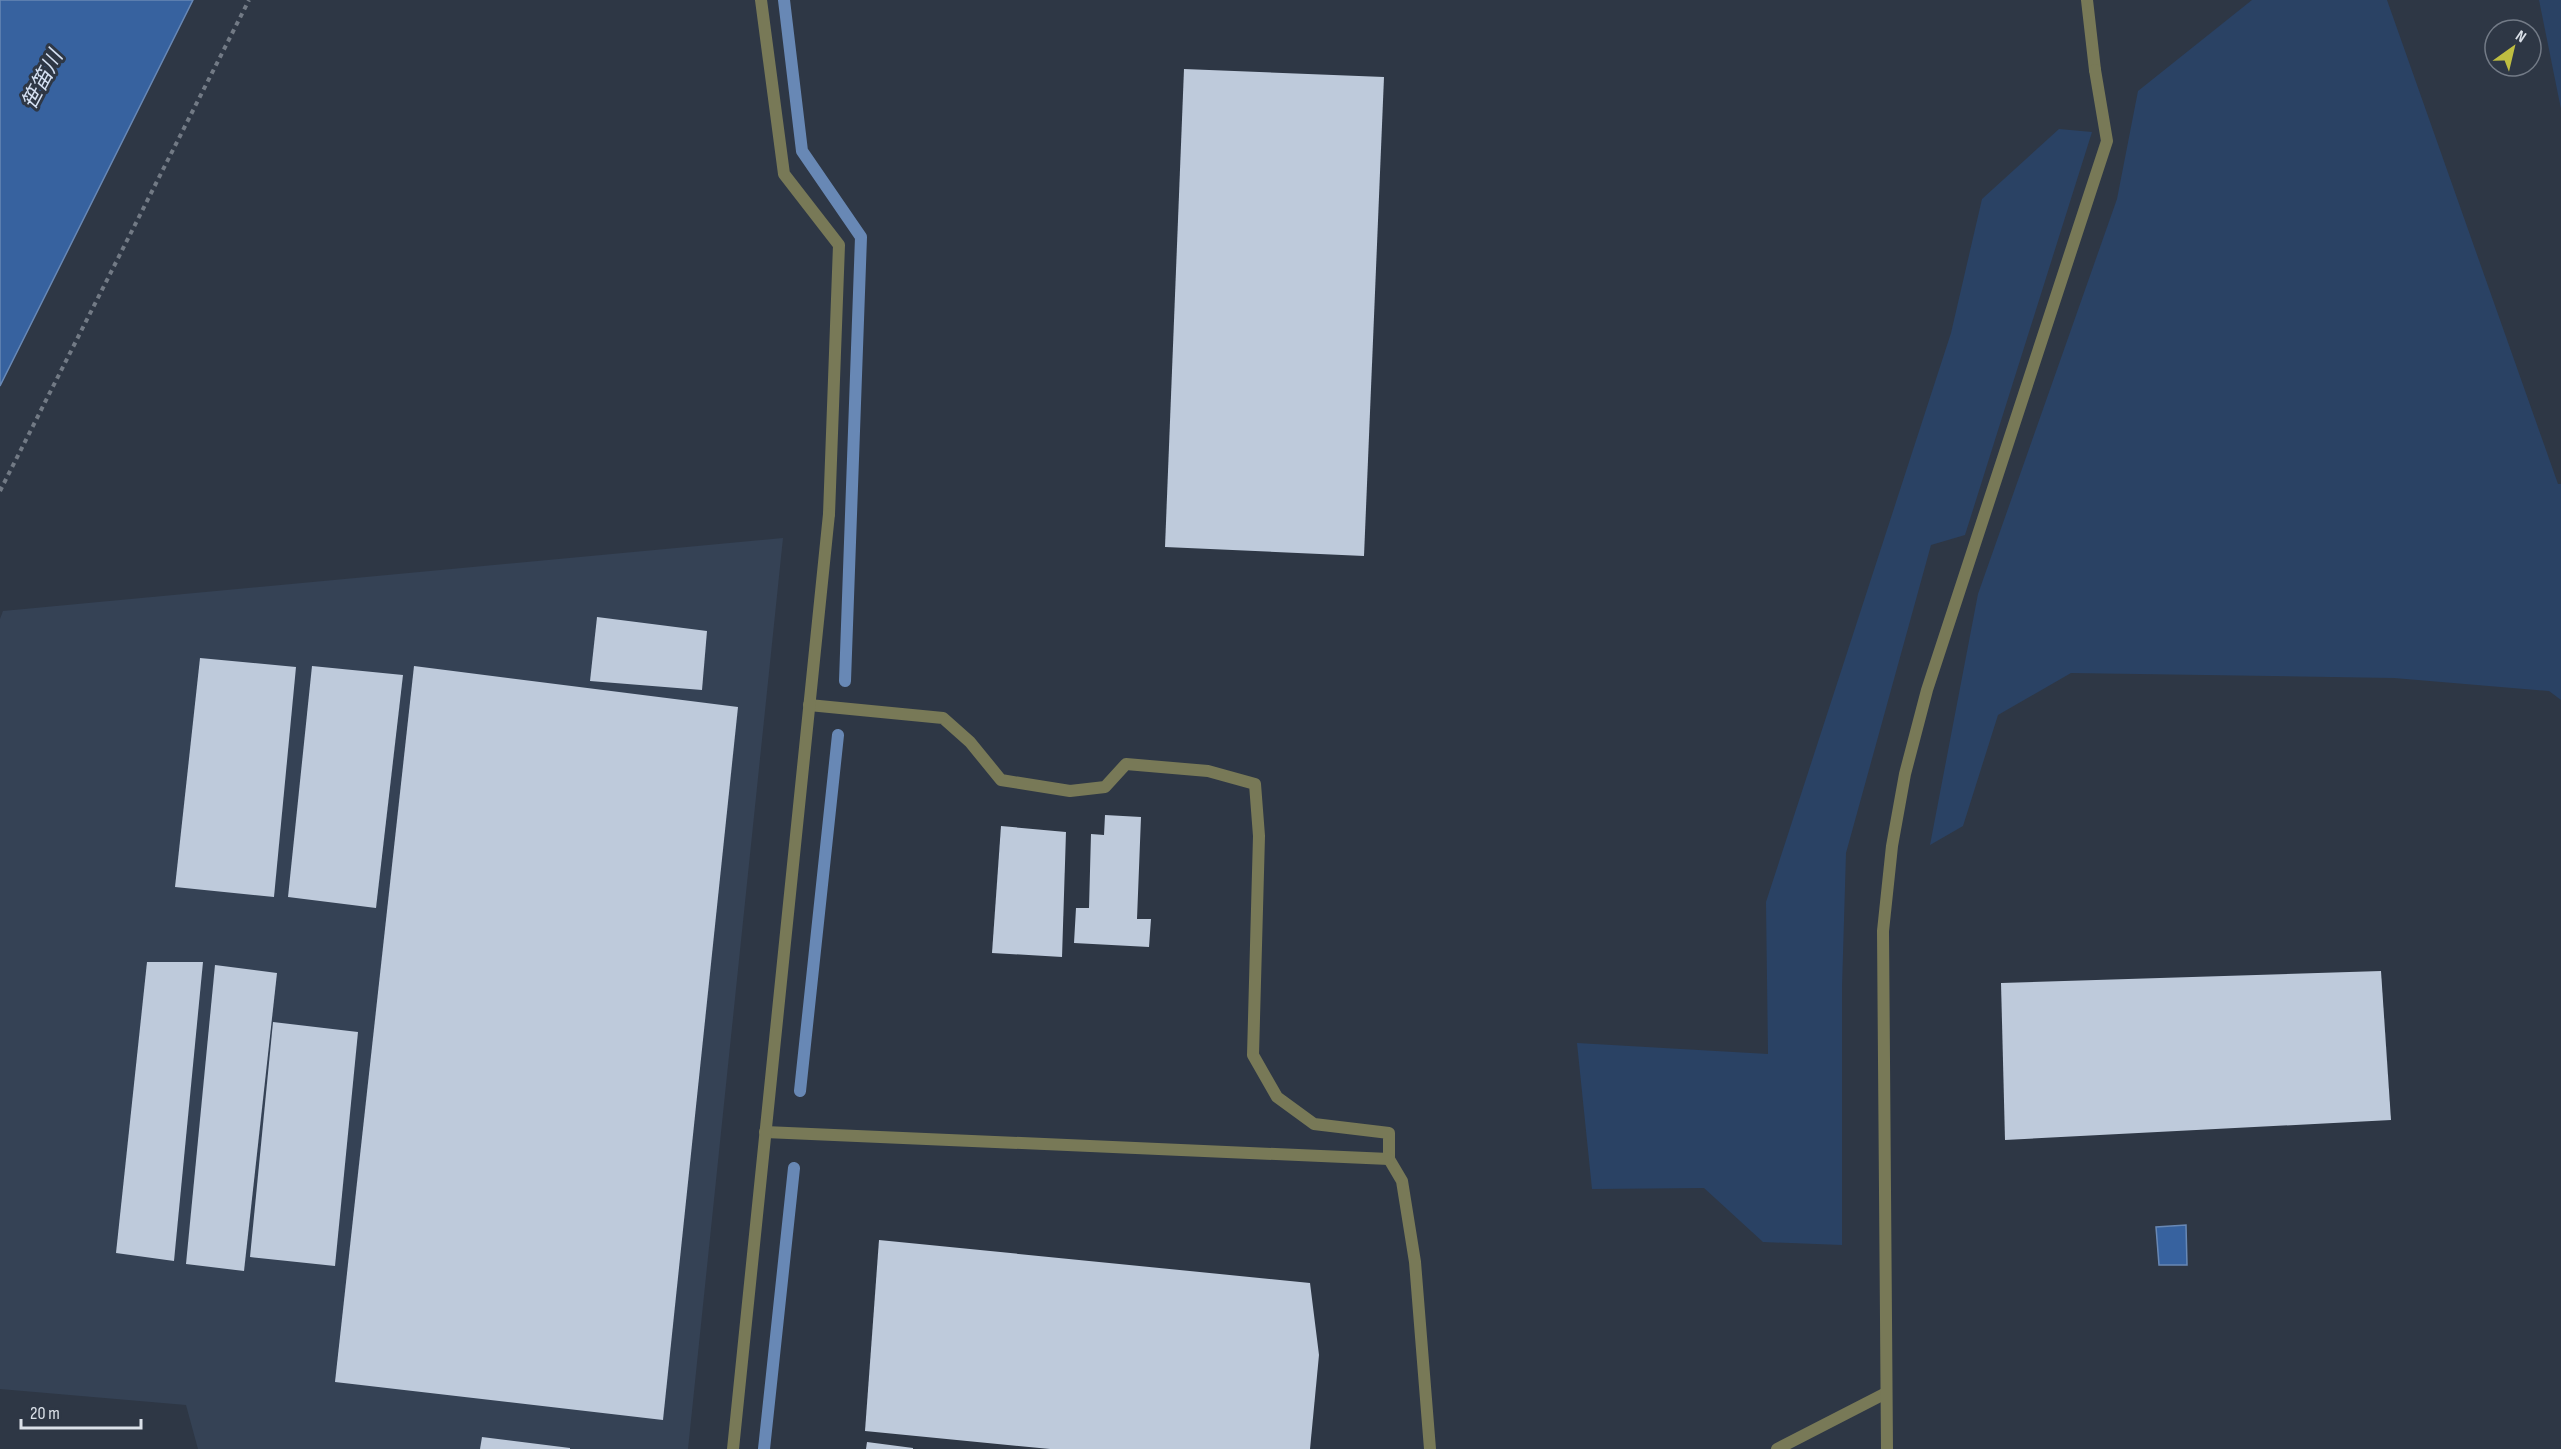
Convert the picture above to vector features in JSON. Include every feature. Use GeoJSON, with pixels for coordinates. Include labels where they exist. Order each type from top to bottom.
{"type":"FeatureCollection","features":[{"type":"Feature","properties":{"kind":"street"},"geometry":{"type":"LineString","coordinates":[[733,1449],[829,514],[839,245],[784,174],[760,0]]}},
{"type":"Feature","properties":{"kind":"street"},"geometry":{"type":"LineString","coordinates":[[1887,1449],[1883,931],[1892,846],[1905,774],[1928,690],[2107,141],[2095,70],[2087,0]]}},
{"type":"Feature","properties":{"kind":"street"},"geometry":{"type":"LineString","coordinates":[[809,705],[943,718],[970,742],[1001,780],[1070,791],[1105,787],[1126,764],[1208,771],[1255,784],[1259,836],[1253,1054],[1277,1097],[1314,1124],[1389,1133],[1389,1159],[1402,1181],[1415,1262],[1430,1449]]}},
{"type":"Feature","properties":{"kind":"street"},"geometry":{"type":"LineString","coordinates":[[765,1132],[1389,1159]]}},
{"type":"Feature","properties":{"kind":"street"},"geometry":{"type":"LineString","coordinates":[[1777,1449],[1886,1393]]}},
{"type":"Feature","properties":{"kind":"path"},"geometry":{"type":"LineString","coordinates":[[0,491],[249,0]]}},
{"type":"Feature","properties":{"kind":"shaded area"},"geometry":{"type":"Polygon","coordinates":[[[2252,0],[2387,0],[2558,484],[2561,484],[2561,700],[2549,691],[2394,678],[2071,673],[1998,715],[1963,826],[1930,845],[1978,594],[2117,199],[2138,91],[2252,0]]]}},
{"type":"Feature","properties":{"kind":"shaded area"},"geometry":{"type":"Polygon","coordinates":[[[2539,0],[2561,0],[2561,109],[2543,18],[2539,0]]]}},
{"type":"Feature","properties":{"kind":"shaded area"},"geometry":{"type":"Polygon","coordinates":[[[2059,129],[2092,132],[1965,535],[1931,545],[1846,853],[1842,987],[1842,1245],[1763,1242],[1704,1188],[1592,1189],[1577,1043],[1768,1054],[1766,902],[1951,333],[1982,199],[2059,129]]]}},
{"type":"Feature","properties":{"kind":"shaded area"},"geometry":{"type":"Polygon","coordinates":[[[783,538],[688,1449],[198,1449],[186,1405],[0,1389],[0,619],[3,611],[783,538]]]}},
{"type":"Feature","properties":{"kind":"water","name":"笹笛川"},"geometry":{"type":"Polygon","coordinates":[[[0,0],[193,0],[0,386],[0,0]]]}},
{"type":"Feature","properties":{"kind":"water"},"geometry":{"type":"Polygon","coordinates":[[[2186,1225],[2187,1265],[2159,1265],[2156,1227],[2186,1225]]]}},
{"type":"Feature","properties":{"kind":"building"},"geometry":{"type":"Polygon","coordinates":[[[1184,69],[1384,77],[1364,556],[1165,547],[1184,69]]]}},
{"type":"Feature","properties":{"kind":"building"},"geometry":{"type":"Polygon","coordinates":[[[597,617],[707,631],[702,690],[590,681],[597,617]]]}},
{"type":"Feature","properties":{"kind":"building"},"geometry":{"type":"Polygon","coordinates":[[[200,658],[296,667],[274,897],[175,887],[200,658]]]}},
{"type":"Feature","properties":{"kind":"building"},"geometry":{"type":"Polygon","coordinates":[[[312,666],[403,675],[376,908],[288,897],[312,666]]]}},
{"type":"Feature","properties":{"kind":"building"},"geometry":{"type":"Polygon","coordinates":[[[414,666],[738,707],[663,1420],[335,1382],[414,666]]]}},
{"type":"Feature","properties":{"kind":"building"},"geometry":{"type":"Polygon","coordinates":[[[1105,815],[1141,817],[1137,919],[1151,919],[1149,947],[1074,943],[1076,908],[1089,908],[1091,834],[1104,835],[1105,815]]]}},
{"type":"Feature","properties":{"kind":"building"},"geometry":{"type":"Polygon","coordinates":[[[1001,826],[1066,832],[1062,957],[992,953],[1001,826]]]}},
{"type":"Feature","properties":{"kind":"building"},"geometry":{"type":"Polygon","coordinates":[[[147,962],[203,962],[174,1261],[116,1253],[147,962]]]}},
{"type":"Feature","properties":{"kind":"building"},"geometry":{"type":"Polygon","coordinates":[[[215,965],[277,973],[244,1271],[186,1264],[215,965]]]}},
{"type":"Feature","properties":{"kind":"building"},"geometry":{"type":"Polygon","coordinates":[[[2381,971],[2391,1120],[2005,1140],[2001,983],[2381,971]]]}},
{"type":"Feature","properties":{"kind":"building"},"geometry":{"type":"Polygon","coordinates":[[[273,1022],[358,1032],[335,1266],[250,1257],[273,1022]]]}},
{"type":"Feature","properties":{"kind":"building"},"geometry":{"type":"Polygon","coordinates":[[[879,1240],[1310,1283],[1319,1355],[1310,1449],[1050,1449],[865,1431],[879,1240]]]}},
{"type":"Feature","properties":{"kind":"building"},"geometry":{"type":"Polygon","coordinates":[[[482,1437],[570,1448],[570,1449],[480,1449],[482,1437]]]}},
{"type":"Feature","properties":{"kind":"building"},"geometry":{"type":"Polygon","coordinates":[[[867,1442],[913,1448],[913,1449],[866,1449],[867,1442]]]}},
{"type":"Feature","properties":{"kind":"waterway"},"geometry":{"type":"LineString","coordinates":[[784,0],[802,151],[861,237],[845,681]]}},
{"type":"Feature","properties":{"kind":"waterway"},"geometry":{"type":"LineString","coordinates":[[800,1091],[838,735]]}},
{"type":"Feature","properties":{"kind":"waterway"},"geometry":{"type":"LineString","coordinates":[[764,1449],[794,1168]]}}]}
